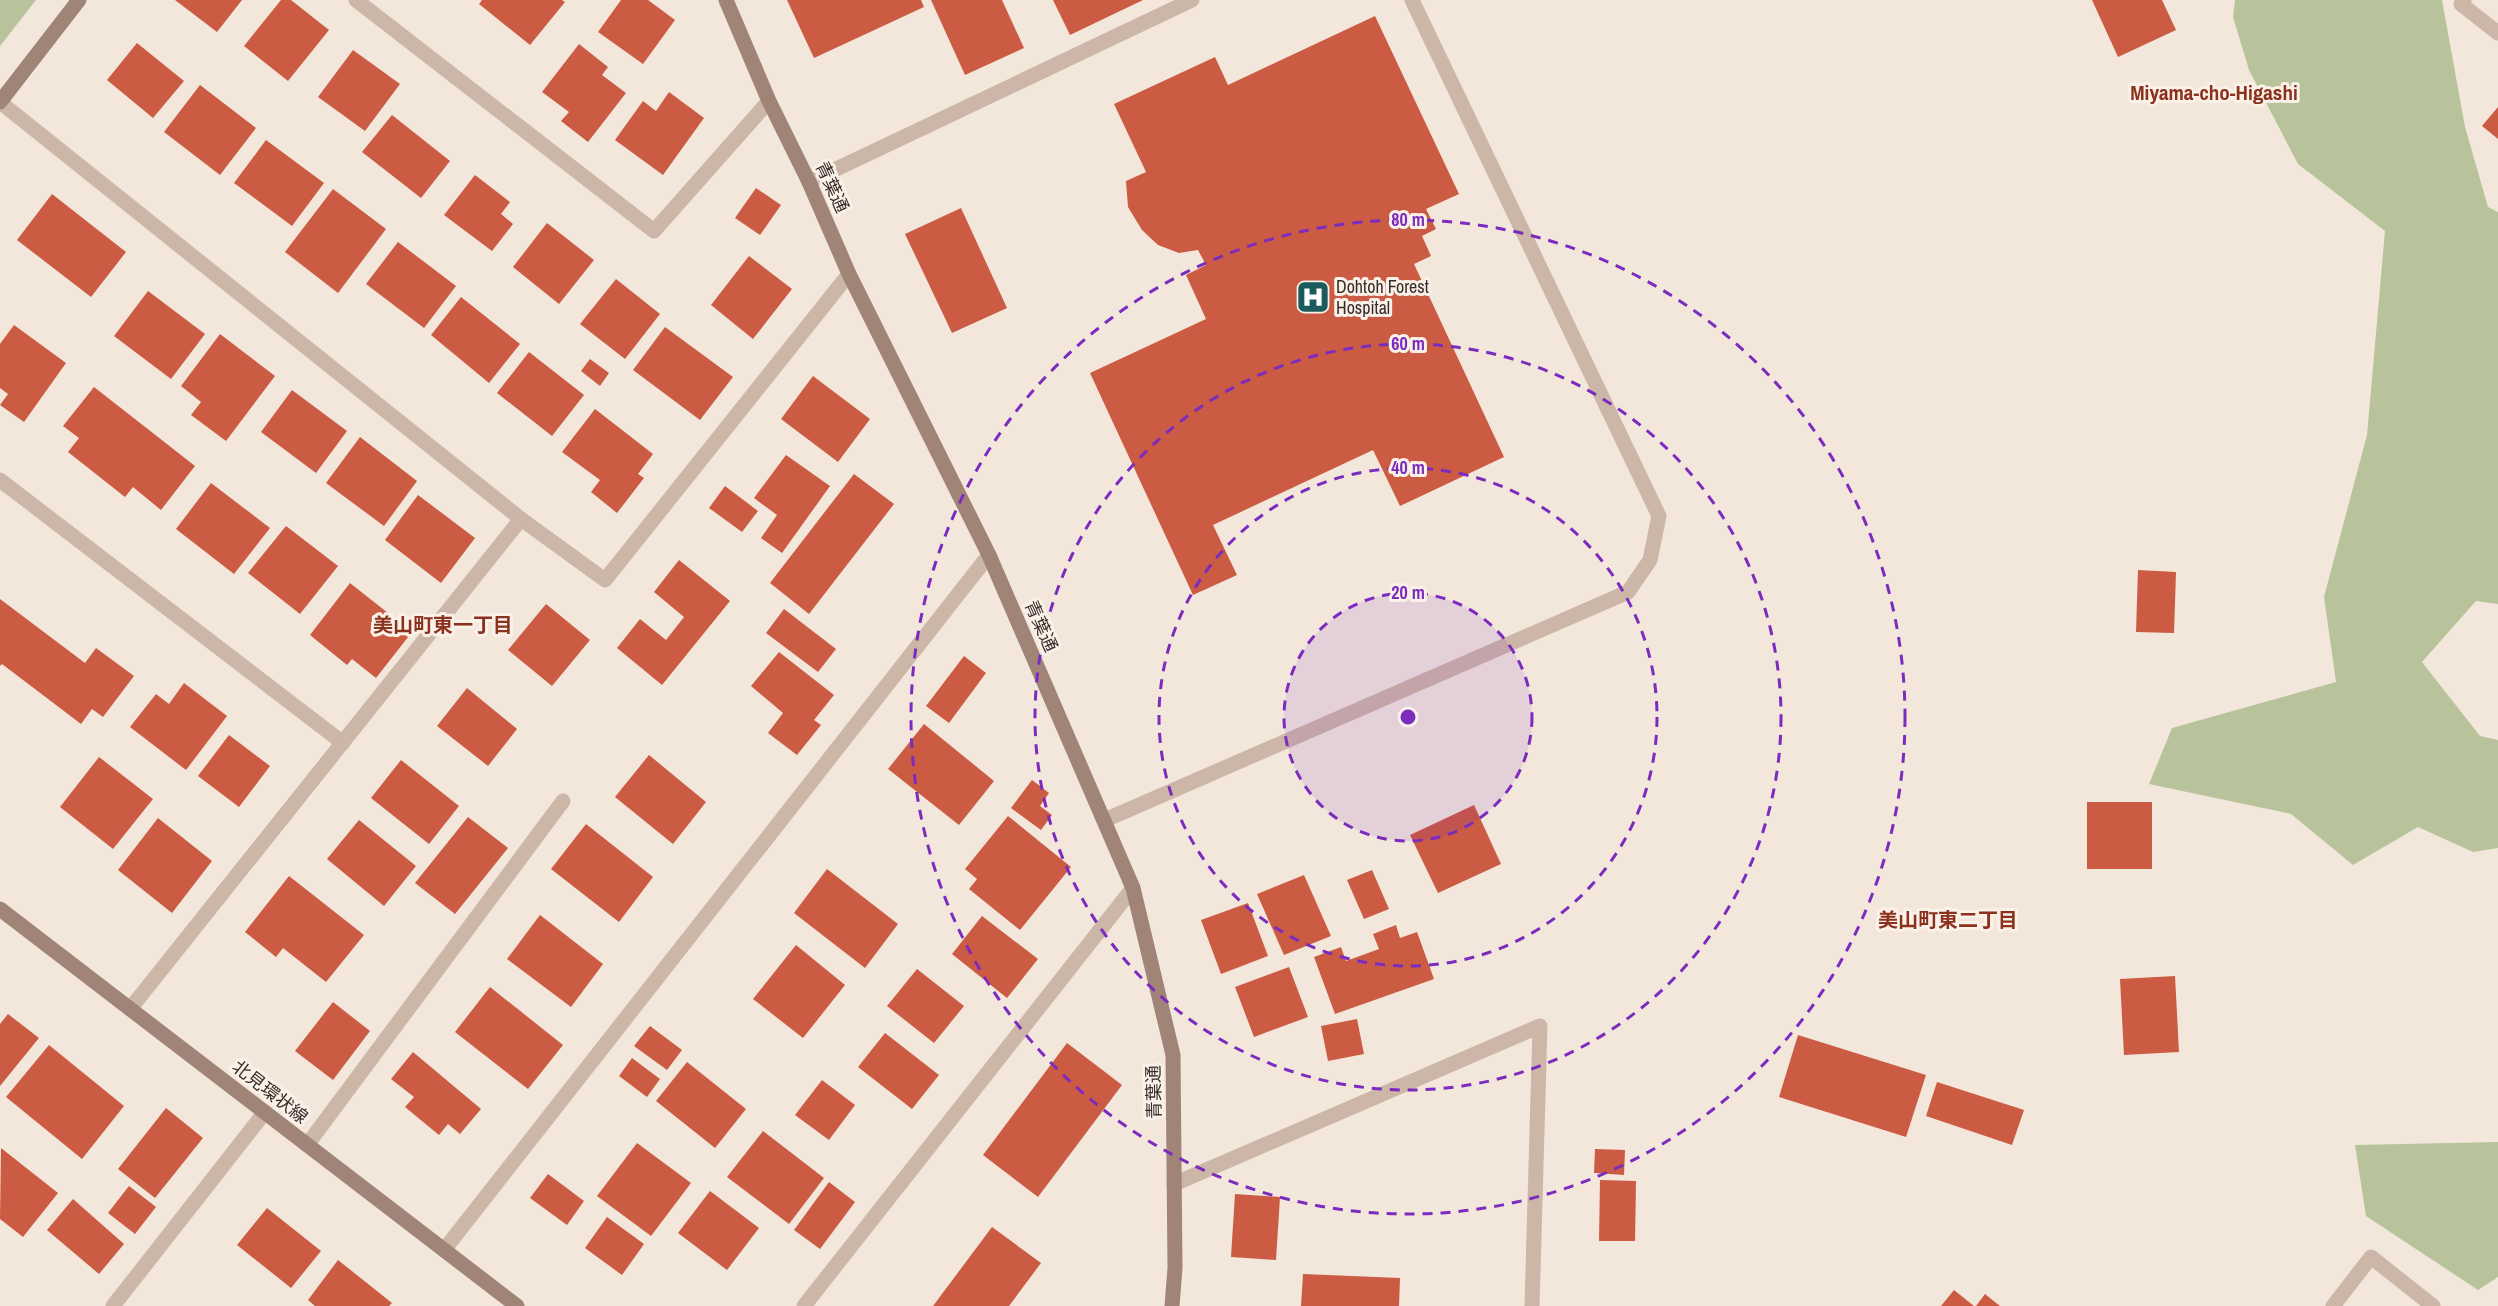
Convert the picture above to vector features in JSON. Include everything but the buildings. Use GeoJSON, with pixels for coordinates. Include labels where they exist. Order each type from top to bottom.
{"type":"FeatureCollection","features":[{"type":"Feature","properties":{"kind":"street"},"geometry":{"type":"LineString","coordinates":[[79,0],[0,102],[521,519],[604,580],[849,274]]}},
{"type":"Feature","properties":{"kind":"street"},"geometry":{"type":"LineString","coordinates":[[356,0],[654,231],[769,101]]}},
{"type":"Feature","properties":{"kind":"street","name":"青葉通"},"geometry":{"type":"LineString","coordinates":[[726,0],[769,101],[809,182],[849,274],[989,555],[1133,888],[1173,1055],[1175,1268],[1172,1306]]}},
{"type":"Feature","properties":{"kind":"street"},"geometry":{"type":"LineString","coordinates":[[809,182],[1192,0]]}},
{"type":"Feature","properties":{"kind":"street"},"geometry":{"type":"LineString","coordinates":[[1105,820],[1628,592],[1650,560],[1659,516],[1412,0]]}},
{"type":"Feature","properties":{"kind":"street"},"geometry":{"type":"LineString","coordinates":[[2464,0],[2461,4],[2498,33]]}},
{"type":"Feature","properties":{"kind":"street"},"geometry":{"type":"LineString","coordinates":[[0,480],[343,743]]}},
{"type":"Feature","properties":{"kind":"street"},"geometry":{"type":"LineString","coordinates":[[130,1009],[521,519]]}},
{"type":"Feature","properties":{"kind":"street"},"geometry":{"type":"LineString","coordinates":[[444,1250],[989,555]]}},
{"type":"Feature","properties":{"kind":"street"},"geometry":{"type":"LineString","coordinates":[[307,1145],[563,801]]}},
{"type":"Feature","properties":{"kind":"street"},"geometry":{"type":"LineString","coordinates":[[804,1306],[1133,888]]}},
{"type":"Feature","properties":{"kind":"street","name":"北見環状線"},"geometry":{"type":"LineString","coordinates":[[0,909],[517,1306]]}},
{"type":"Feature","properties":{"kind":"street"},"geometry":{"type":"LineString","coordinates":[[1174,1184],[1540,1026],[1532,1306]]}},
{"type":"Feature","properties":{"kind":"street"},"geometry":{"type":"LineString","coordinates":[[113,1306],[264,1112]]}},
{"type":"Feature","properties":{"kind":"street"},"geometry":{"type":"LineString","coordinates":[[2332,1306],[2371,1257],[2433,1306]]}},
{"type":"Feature","properties":{"kind":"green space"},"geometry":{"type":"Polygon","coordinates":[[[0,0],[36,0],[0,46],[0,0]]]}},
{"type":"Feature","properties":{"kind":"green space"},"geometry":{"type":"Polygon","coordinates":[[[2235,0],[2442,0],[2465,127],[2488,207],[2498,212],[2498,604],[2476,601],[2422,662],[2480,736],[2498,740],[2498,848],[2473,852],[2418,827],[2353,865],[2291,814],[2149,784],[2172,728],[2336,682],[2324,597],[2367,435],[2385,231],[2298,164],[2249,70],[2233,17],[2235,0]]]}},
{"type":"Feature","properties":{"kind":"green space"},"geometry":{"type":"Polygon","coordinates":[[[2498,1142],[2498,1277],[2478,1290],[2366,1216],[2355,1145],[2498,1142]]]}},
{"type":"Feature","properties":{"kind":"place","name":"Dohtoh Forest Hospital"},"geometry":{"type":"Point","coordinates":[1313,297]}},
{"type":"Feature","properties":{"kind":"district","name":"Miyama-cho-Higashi"},"geometry":{"type":"Point","coordinates":[2214,93]}},
{"type":"Feature","properties":{"kind":"district","name":"美山町東一丁目"},"geometry":{"type":"Point","coordinates":[443,625]}},
{"type":"Feature","properties":{"kind":"district","name":"美山町東二丁目"},"geometry":{"type":"Point","coordinates":[1948,920]}}]}
